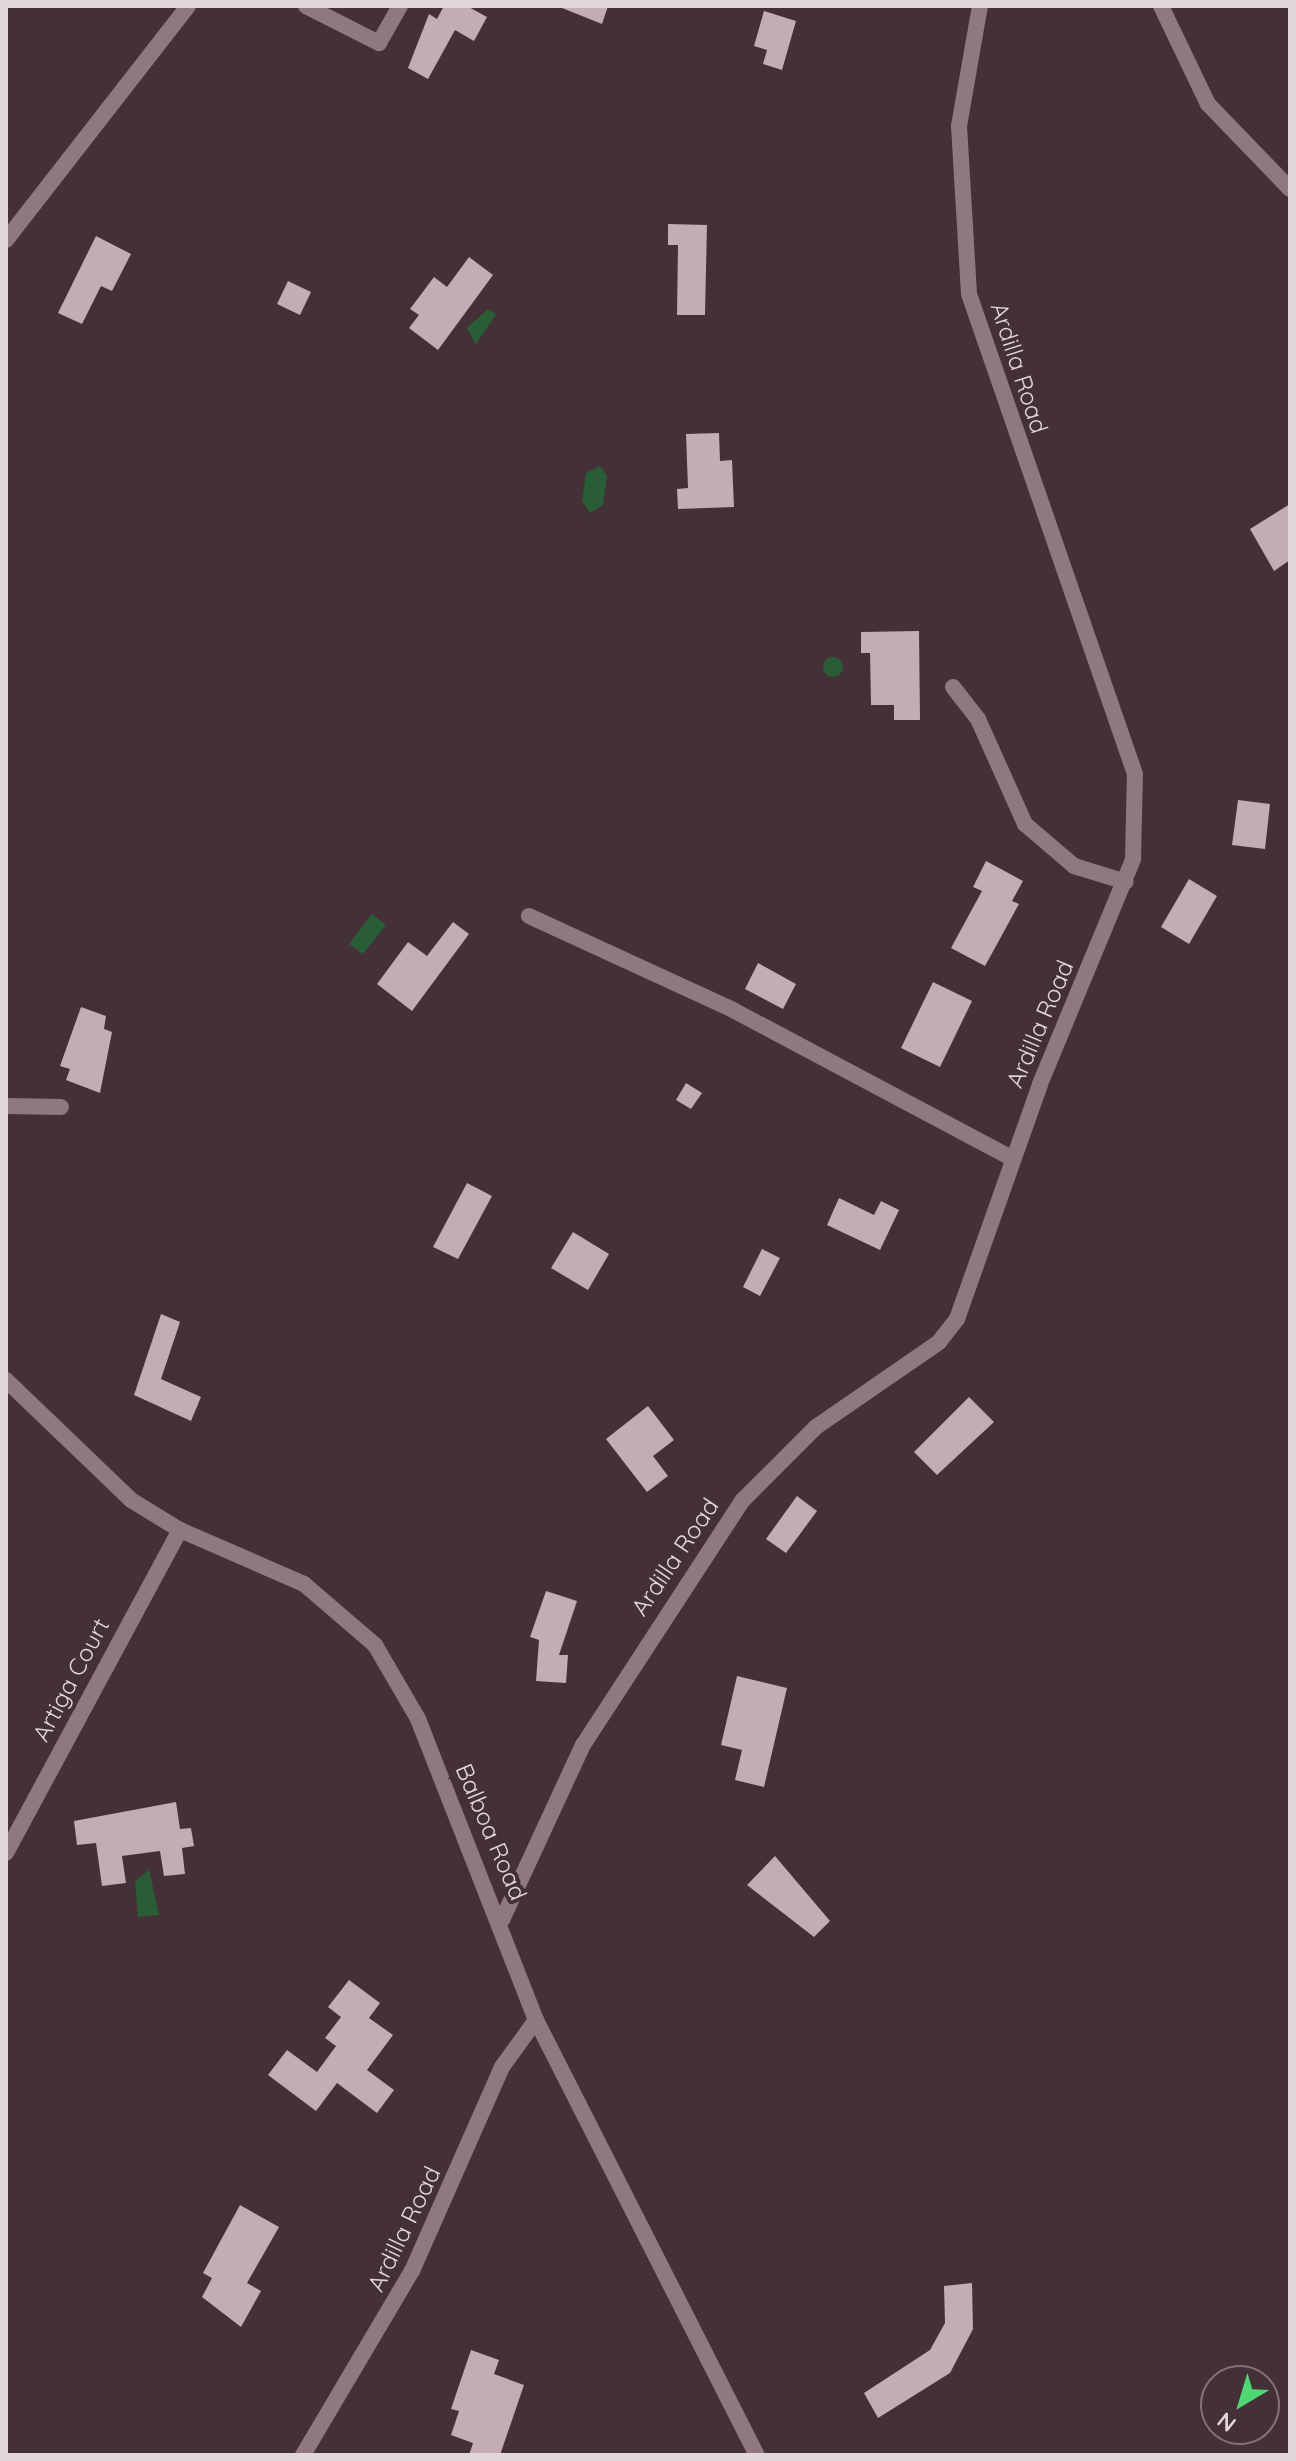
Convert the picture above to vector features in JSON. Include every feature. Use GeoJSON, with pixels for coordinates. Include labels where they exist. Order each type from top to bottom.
{"type":"FeatureCollection","features":[{"type":"Feature","properties":{"kind":"street"},"geometry":{"type":"LineString","coordinates":[[6,240],[188,6]]}},
{"type":"Feature","properties":{"kind":"street"},"geometry":{"type":"LineString","coordinates":[[306,6],[379,43],[400,6]]}},
{"type":"Feature","properties":{"kind":"street","name":"Ardilla Road"},"geometry":{"type":"LineString","coordinates":[[502,1920],[583,1745],[743,1500],[816,1427],[939,1342],[957,1319],[1011,1158],[1126,882],[1136,842],[1135,774],[969,294],[959,126],[980,6]]}},
{"type":"Feature","properties":{"kind":"street"},"geometry":{"type":"LineString","coordinates":[[1161,6],[1208,104],[1290,189]]}},
{"type":"Feature","properties":{"kind":"street"},"geometry":{"type":"LineString","coordinates":[[953,687],[978,719],[1025,824],[1074,866],[1126,882]]}},
{"type":"Feature","properties":{"kind":"street"},"geometry":{"type":"LineString","coordinates":[[529,916],[733,1010],[1011,1158]]}},
{"type":"Feature","properties":{"kind":"street"},"geometry":{"type":"LineString","coordinates":[[6,1106],[61,1107]]}},
{"type":"Feature","properties":{"kind":"street","name":"Balboa Road"},"geometry":{"type":"LineString","coordinates":[[6,1380],[112,1484],[180,1530],[304,1584],[375,1645],[418,1719],[502,1920],[536,2020],[757,2455]]}},
{"type":"Feature","properties":{"kind":"street","name":"Artiga Court"},"geometry":{"type":"LineString","coordinates":[[6,1853],[180,1530]]}},
{"type":"Feature","properties":{"kind":"street","name":"Ardilla Road"},"geometry":{"type":"LineString","coordinates":[[303,2455],[412,2271],[502,2067],[536,2020]]}},
{"type":"Feature","properties":{"kind":"shaded area"},"geometry":{"type":"Polygon","coordinates":[[[488,309],[496,314],[476,344],[467,328],[488,309]]]}},
{"type":"Feature","properties":{"kind":"shaded area"},"geometry":{"type":"Polygon","coordinates":[[[600,466],[607,476],[603,505],[590,513],[582,501],[586,473],[600,466]]]}},
{"type":"Feature","properties":{"kind":"shaded area"},"geometry":{"type":"Polygon","coordinates":[[[829,657],[837,657],[843,667],[837,677],[829,677],[823,671],[823,663],[829,657]]]}},
{"type":"Feature","properties":{"kind":"shaded area"},"geometry":{"type":"Polygon","coordinates":[[[372,914],[386,925],[363,954],[349,944],[372,914]]]}},
{"type":"Feature","properties":{"kind":"shaded area"},"geometry":{"type":"Polygon","coordinates":[[[149,1870],[159,1915],[138,1917],[135,1881],[149,1870]]]}},
{"type":"Feature","properties":{"kind":"building"},"geometry":{"type":"Polygon","coordinates":[[[444,6],[467,6],[487,17],[474,41],[455,30],[428,79],[408,68],[429,14],[437,19],[444,6]]]}},
{"type":"Feature","properties":{"kind":"building"},"geometry":{"type":"Polygon","coordinates":[[[557,6],[608,6],[602,24],[557,6]]]}},
{"type":"Feature","properties":{"kind":"building"},"geometry":{"type":"Polygon","coordinates":[[[764,11],[796,21],[782,70],[763,64],[767,50],[754,46],[764,11]]]}},
{"type":"Feature","properties":{"kind":"building"},"geometry":{"type":"Polygon","coordinates":[[[668,224],[707,225],[705,315],[677,315],[678,245],[668,245],[668,224]]]}},
{"type":"Feature","properties":{"kind":"building"},"geometry":{"type":"Polygon","coordinates":[[[96,236],[131,254],[112,291],[101,286],[82,324],[58,313],[96,236]]]}},
{"type":"Feature","properties":{"kind":"building"},"geometry":{"type":"Polygon","coordinates":[[[469,257],[493,275],[438,350],[409,328],[419,315],[410,309],[434,277],[447,287],[469,257]]]}},
{"type":"Feature","properties":{"kind":"building"},"geometry":{"type":"Polygon","coordinates":[[[288,281],[311,292],[300,315],[277,304],[288,281]]]}},
{"type":"Feature","properties":{"kind":"building"},"geometry":{"type":"Polygon","coordinates":[[[719,433],[720,461],[732,460],[734,507],[678,509],[677,489],[688,488],[686,434],[719,433]]]}},
{"type":"Feature","properties":{"kind":"building"},"geometry":{"type":"Polygon","coordinates":[[[1290,504],[1290,560],[1274,571],[1250,529],[1290,504]]]}},
{"type":"Feature","properties":{"kind":"building"},"geometry":{"type":"Polygon","coordinates":[[[919,631],[920,720],[894,720],[894,705],[871,705],[870,653],[861,653],[861,632],[919,631]]]}},
{"type":"Feature","properties":{"kind":"building"},"geometry":{"type":"Polygon","coordinates":[[[1238,800],[1270,804],[1265,849],[1232,845],[1238,800]]]}},
{"type":"Feature","properties":{"kind":"building"},"geometry":{"type":"Polygon","coordinates":[[[986,861],[1023,881],[1012,901],[1019,904],[985,966],[951,948],[982,891],[973,887],[986,861]]]}},
{"type":"Feature","properties":{"kind":"building"},"geometry":{"type":"Polygon","coordinates":[[[1189,879],[1217,896],[1189,944],[1161,927],[1189,879]]]}},
{"type":"Feature","properties":{"kind":"building"},"geometry":{"type":"Polygon","coordinates":[[[453,922],[469,934],[412,1011],[377,984],[408,942],[427,956],[453,922]]]}},
{"type":"Feature","properties":{"kind":"building"},"geometry":{"type":"Polygon","coordinates":[[[758,963],[796,984],[783,1009],[745,989],[758,963]]]}},
{"type":"Feature","properties":{"kind":"building"},"geometry":{"type":"Polygon","coordinates":[[[933,982],[972,1001],[940,1067],[901,1048],[933,982]]]}},
{"type":"Feature","properties":{"kind":"building"},"geometry":{"type":"Polygon","coordinates":[[[81,1007],[106,1016],[104,1029],[112,1032],[100,1093],[66,1080],[70,1069],[60,1066],[81,1007]]]}},
{"type":"Feature","properties":{"kind":"building"},"geometry":{"type":"Polygon","coordinates":[[[686,1083],[702,1093],[691,1109],[676,1100],[686,1083]]]}},
{"type":"Feature","properties":{"kind":"building"},"geometry":{"type":"Polygon","coordinates":[[[467,1183],[492,1196],[458,1259],[433,1247],[467,1183]]]}},
{"type":"Feature","properties":{"kind":"building"},"geometry":{"type":"Polygon","coordinates":[[[839,1198],[874,1215],[881,1201],[899,1210],[880,1250],[827,1225],[839,1198]]]}},
{"type":"Feature","properties":{"kind":"building"},"geometry":{"type":"Polygon","coordinates":[[[573,1232],[609,1254],[588,1290],[551,1268],[573,1232]]]}},
{"type":"Feature","properties":{"kind":"building"},"geometry":{"type":"Polygon","coordinates":[[[762,1249],[780,1258],[760,1296],[743,1287],[762,1249]]]}},
{"type":"Feature","properties":{"kind":"building"},"geometry":{"type":"Polygon","coordinates":[[[161,1314],[180,1322],[161,1379],[201,1397],[191,1421],[134,1395],[161,1314]]]}},
{"type":"Feature","properties":{"kind":"building"},"geometry":{"type":"Polygon","coordinates":[[[969,1397],[994,1422],[937,1475],[914,1452],[969,1397]]]}},
{"type":"Feature","properties":{"kind":"building"},"geometry":{"type":"Polygon","coordinates":[[[648,1406],[674,1440],[653,1456],[668,1476],[647,1492],[606,1439],[648,1406]]]}},
{"type":"Feature","properties":{"kind":"building"},"geometry":{"type":"Polygon","coordinates":[[[797,1496],[817,1511],[786,1553],[766,1539],[797,1496]]]}},
{"type":"Feature","properties":{"kind":"building"},"geometry":{"type":"Polygon","coordinates":[[[546,1591],[577,1601],[559,1655],[568,1655],[566,1683],[536,1681],[539,1640],[530,1637],[546,1591]]]}},
{"type":"Feature","properties":{"kind":"building"},"geometry":{"type":"Polygon","coordinates":[[[737,1676],[787,1688],[764,1787],[735,1780],[742,1750],[721,1745],[737,1676]]]}},
{"type":"Feature","properties":{"kind":"building"},"geometry":{"type":"Polygon","coordinates":[[[176,1802],[180,1829],[191,1828],[194,1846],[182,1848],[185,1874],[164,1876],[160,1851],[122,1856],[126,1883],[102,1886],[96,1843],[77,1845],[74,1821],[176,1802]]]}},
{"type":"Feature","properties":{"kind":"building"},"geometry":{"type":"Polygon","coordinates":[[[775,1856],[830,1921],[814,1937],[747,1885],[775,1856]]]}},
{"type":"Feature","properties":{"kind":"building"},"geometry":{"type":"Polygon","coordinates":[[[349,1980],[380,2003],[369,2018],[393,2035],[367,2070],[394,2090],[377,2113],[337,2083],[316,2111],[268,2075],[287,2050],[317,2072],[336,2046],[325,2038],[341,2017],[328,2007],[349,1980]]]}},
{"type":"Feature","properties":{"kind":"building"},"geometry":{"type":"Polygon","coordinates":[[[240,2205],[279,2227],[247,2283],[261,2291],[241,2327],[202,2297],[212,2278],[203,2273],[240,2205]]]}},
{"type":"Feature","properties":{"kind":"building"},"geometry":{"type":"Polygon","coordinates":[[[972,2283],[973,2329],[950,2373],[878,2418],[864,2393],[930,2350],[945,2323],[944,2286],[972,2283]]]}},
{"type":"Feature","properties":{"kind":"building"},"geometry":{"type":"Polygon","coordinates":[[[471,2350],[499,2360],[494,2374],[524,2385],[500,2455],[469,2455],[473,2443],[451,2435],[459,2411],[451,2409],[471,2350]]]}}]}
